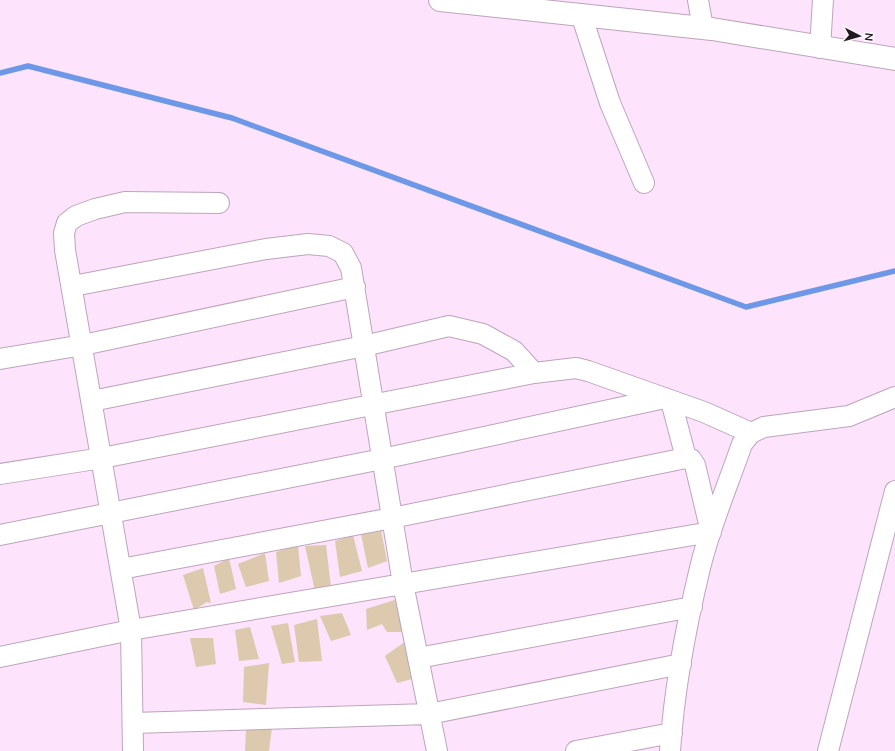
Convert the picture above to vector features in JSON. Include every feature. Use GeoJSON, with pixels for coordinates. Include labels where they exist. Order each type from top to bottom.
{"type":"FeatureCollection","features":[{"type":"Feature","properties":{"kind":"street"},"geometry":{"type":"LineString","coordinates":[[440,0],[571,9],[703,28],[895,59]]}},
{"type":"Feature","properties":{"kind":"street"},"geometry":{"type":"LineString","coordinates":[[698,0],[703,28]]}},
{"type":"Feature","properties":{"kind":"street"},"geometry":{"type":"LineString","coordinates":[[820,48],[823,0]]}},
{"type":"Feature","properties":{"kind":"street"},"geometry":{"type":"LineString","coordinates":[[571,9],[644,182]]}},
{"type":"Feature","properties":{"kind":"street"},"geometry":{"type":"LineString","coordinates":[[133,751],[131,630],[73,286],[65,250],[64,233],[67,223],[76,216],[125,202],[219,203]]}},
{"type":"Feature","properties":{"kind":"street"},"geometry":{"type":"LineString","coordinates":[[73,286],[266,249],[314,244],[330,246],[343,253],[351,268],[355,287],[402,584],[437,751]]}},
{"type":"Feature","properties":{"kind":"street"},"geometry":{"type":"LineString","coordinates":[[0,360],[83,345],[355,287]]}},
{"type":"Feature","properties":{"kind":"street"},"geometry":{"type":"LineString","coordinates":[[92,400],[364,346],[449,326],[483,334],[514,351],[534,373]]}},
{"type":"Feature","properties":{"kind":"street"},"geometry":{"type":"LineString","coordinates":[[0,474],[102,458],[374,406],[534,373],[576,368],[588,370],[704,412],[751,433]]}},
{"type":"Feature","properties":{"kind":"street"},"geometry":{"type":"LineString","coordinates":[[576,751],[671,742],[680,664],[700,567],[742,444],[751,433],[764,427],[849,416],[895,397]]}},
{"type":"Feature","properties":{"kind":"street"},"geometry":{"type":"LineString","coordinates":[[668,400],[686,458]]}},
{"type":"Feature","properties":{"kind":"street"},"geometry":{"type":"LineString","coordinates":[[0,535],[382,460],[668,400]]}},
{"type":"Feature","properties":{"kind":"street"},"geometry":{"type":"LineString","coordinates":[[121,569],[392,518],[686,458],[691,459],[695,465],[711,532]]}},
{"type":"Feature","properties":{"kind":"street"},"geometry":{"type":"LineString","coordinates":[[828,751],[895,491]]}},
{"type":"Feature","properties":{"kind":"street"},"geometry":{"type":"LineString","coordinates":[[0,657],[131,630],[711,532]]}},
{"type":"Feature","properties":{"kind":"street"},"geometry":{"type":"LineString","coordinates":[[418,658],[692,607]]}},
{"type":"Feature","properties":{"kind":"street"},"geometry":{"type":"LineString","coordinates":[[133,723],[429,714],[680,664]]}},
{"type":"Feature","properties":{"kind":"building"},"geometry":{"type":"Polygon","coordinates":[[[381,530],[387,561],[368,568],[361,534],[381,530]]]}},
{"type":"Feature","properties":{"kind":"building"},"geometry":{"type":"Polygon","coordinates":[[[353,535],[362,571],[340,577],[335,541],[353,535]]]}},
{"type":"Feature","properties":{"kind":"building"},"geometry":{"type":"Polygon","coordinates":[[[298,545],[301,576],[279,583],[276,552],[298,545]]]}},
{"type":"Feature","properties":{"kind":"building"},"geometry":{"type":"Polygon","coordinates":[[[326,545],[331,587],[315,591],[305,546],[326,545]]]}},
{"type":"Feature","properties":{"kind":"building"},"geometry":{"type":"Polygon","coordinates":[[[265,553],[269,581],[246,587],[238,564],[265,553]]]}},
{"type":"Feature","properties":{"kind":"building"},"geometry":{"type":"Polygon","coordinates":[[[229,558],[236,589],[220,594],[214,566],[229,558]]]}},
{"type":"Feature","properties":{"kind":"building"},"geometry":{"type":"Polygon","coordinates":[[[203,568],[211,603],[207,602],[194,610],[183,575],[203,568]]]}},
{"type":"Feature","properties":{"kind":"building"},"geometry":{"type":"Polygon","coordinates":[[[398,599],[402,632],[387,632],[382,624],[367,630],[366,609],[398,599]]]}},
{"type":"Feature","properties":{"kind":"building"},"geometry":{"type":"Polygon","coordinates":[[[342,613],[351,635],[331,641],[320,616],[342,613]]]}},
{"type":"Feature","properties":{"kind":"building"},"geometry":{"type":"Polygon","coordinates":[[[317,619],[322,661],[299,662],[294,625],[317,619]]]}},
{"type":"Feature","properties":{"kind":"building"},"geometry":{"type":"Polygon","coordinates":[[[288,623],[295,662],[282,664],[271,626],[288,623]]]}},
{"type":"Feature","properties":{"kind":"building"},"geometry":{"type":"Polygon","coordinates":[[[250,627],[259,659],[239,661],[235,630],[250,627]]]}},
{"type":"Feature","properties":{"kind":"building"},"geometry":{"type":"Polygon","coordinates":[[[190,638],[213,638],[216,664],[196,667],[190,638]]]}},
{"type":"Feature","properties":{"kind":"building"},"geometry":{"type":"Polygon","coordinates":[[[406,641],[412,679],[397,683],[385,656],[406,641]]]}},
{"type":"Feature","properties":{"kind":"building"},"geometry":{"type":"Polygon","coordinates":[[[269,663],[266,705],[243,702],[244,667],[269,663]]]}},
{"type":"Feature","properties":{"kind":"building"},"geometry":{"type":"Polygon","coordinates":[[[272,728],[269,751],[245,751],[246,730],[272,728]]]}},
{"type":"Feature","properties":{"kind":"waterway"},"geometry":{"type":"LineString","coordinates":[[0,73],[28,66],[232,118],[746,307],[895,271]]}}]}
